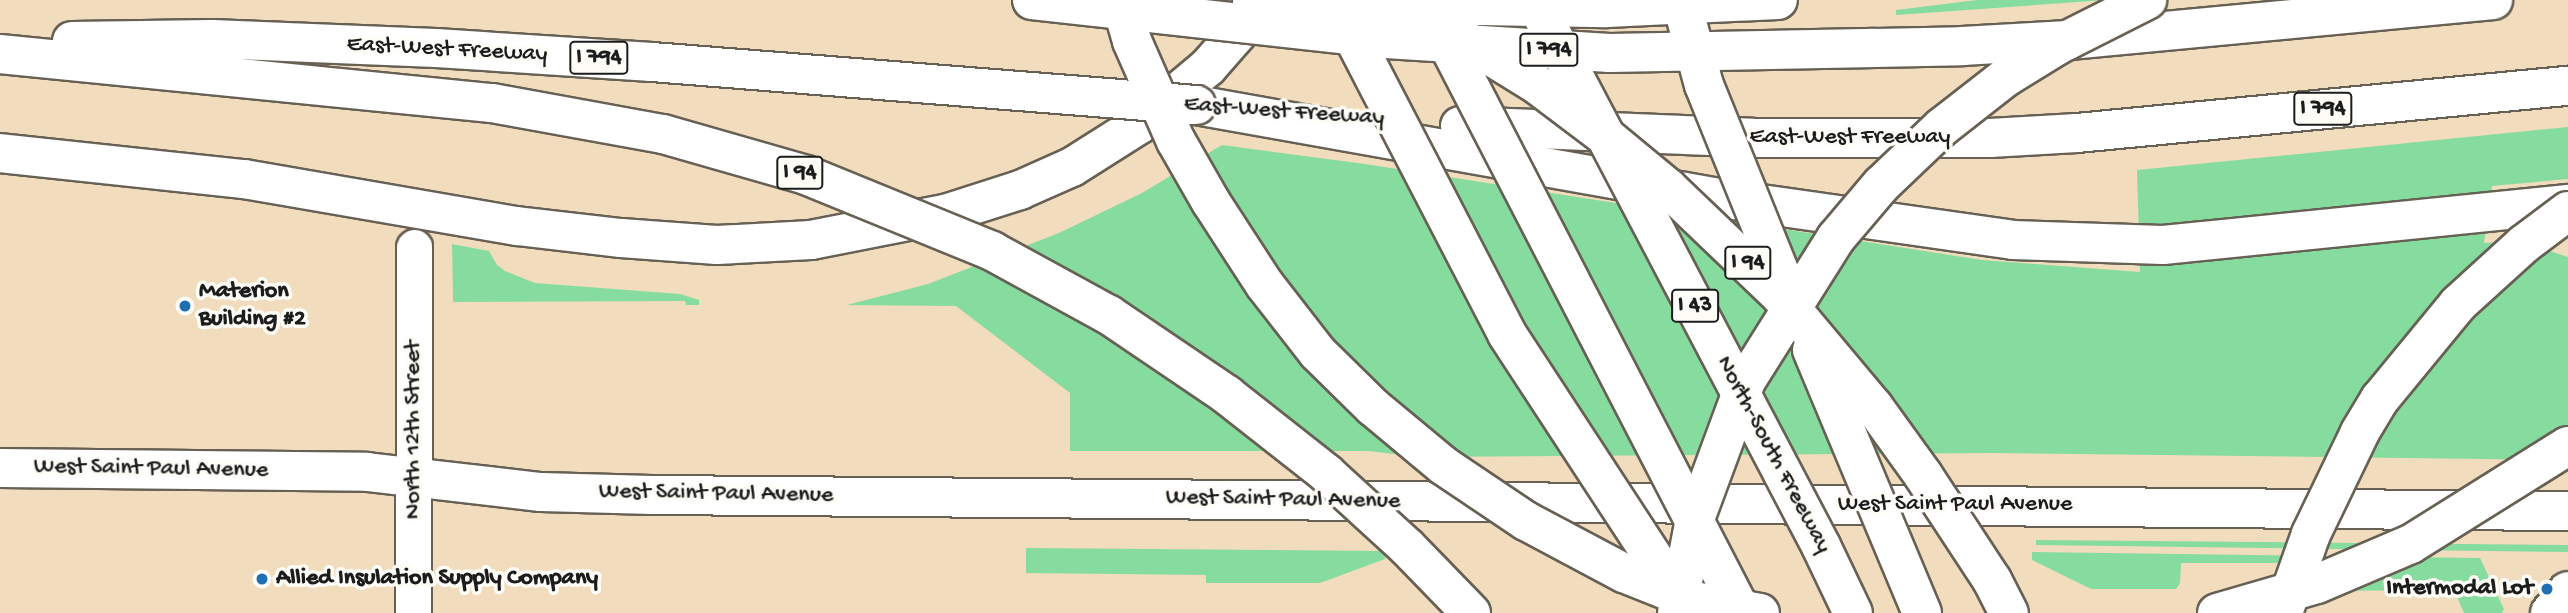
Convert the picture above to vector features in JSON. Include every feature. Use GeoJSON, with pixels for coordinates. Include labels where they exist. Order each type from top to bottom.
{"type":"FeatureCollection","features":[{"type":"Feature","properties":{"kind":"main road","name":"I 794"},"geometry":{"type":"LineString","coordinates":[[1032,0],[1387,39],[1610,53],[1948,47],[2068,40],[2493,0]]}},
{"type":"Feature","properties":{"kind":"main road"},"geometry":{"type":"LineString","coordinates":[[1120,0],[1132,41],[1171,128],[1211,202],[1265,285],[1310,343],[1373,407],[1444,466],[1526,521],[1600,560],[1694,601],[1760,613]]}},
{"type":"Feature","properties":{"kind":"main road"},"geometry":{"type":"LineString","coordinates":[[1168,0],[1607,8],[1778,0]]}},
{"type":"Feature","properties":{"kind":"main road"},"geometry":{"type":"LineString","coordinates":[[0,153],[244,179],[517,226],[717,246],[811,240],[948,214],[1020,190],[1072,167],[1114,142],[1208,66],[1266,0]]}},
{"type":"Feature","properties":{"kind":"main road"},"geometry":{"type":"LineString","coordinates":[[1334,0],[1507,334],[1689,613]]}},
{"type":"Feature","properties":{"kind":"main road","name":"I 94"},"geometry":{"type":"LineString","coordinates":[[1400,0],[1539,86],[1605,136],[1668,188],[1780,295],[1874,407],[1923,475],[1992,580],[2009,613]]}},
{"type":"Feature","properties":{"kind":"main road"},"geometry":{"type":"LineString","coordinates":[[1425,0],[1742,613]]}},
{"type":"Feature","properties":{"kind":"main road","name":"North-South Freeway"},"geometry":{"type":"LineString","coordinates":[[1534,0],[1821,546],[1853,613]]}},
{"type":"Feature","properties":{"kind":"main road"},"geometry":{"type":"LineString","coordinates":[[1681,0],[1704,85],[1851,448],[1922,613]]}},
{"type":"Feature","properties":{"kind":"main road"},"geometry":{"type":"LineString","coordinates":[[1676,613],[1695,519],[1746,381],[1836,238],[1889,177],[1942,127],[2006,76],[2058,44],[2147,0]]}},
{"type":"Feature","properties":{"kind":"main road","name":"East-West Freeway"},"geometry":{"type":"LineString","coordinates":[[0,44],[212,39],[436,48],[652,62],[1471,127],[1661,136],[1860,141],[2077,133],[2568,86]]}},
{"type":"Feature","properties":{"kind":"main road","name":"I 94"},"geometry":{"type":"LineString","coordinates":[[0,54],[492,103],[663,134],[806,175],[992,251],[1109,315],[1227,394],[1326,473],[1407,547],[1471,613]]}},
{"type":"Feature","properties":{"kind":"main road"},"geometry":{"type":"LineString","coordinates":[[1196,105],[1719,198],[2013,240],[2136,246],[2563,208]]}},
{"type":"Feature","properties":{"kind":"main road"},"geometry":{"type":"LineString","coordinates":[[2283,613],[2311,534],[2360,432],[2380,399],[2458,304],[2563,208]]}},
{"type":"Feature","properties":{"kind":"main road"},"geometry":{"type":"LineString","coordinates":[[2217,613],[2317,584],[2412,544],[2568,446]]}},
{"type":"Feature","properties":{"kind":"main road","name":"West Saint Paul Avenue"},"geometry":{"type":"LineString","coordinates":[[0,468],[367,472],[541,492],[652,495],[2568,511]]}},
{"type":"Feature","properties":{"kind":"main road"},"geometry":{"type":"LineString","coordinates":[[2550,613],[2568,591]]}},
{"type":"Feature","properties":{"kind":"street","name":"North 12th Street"},"geometry":{"type":"LineString","coordinates":[[413,613],[414,247]]}},
{"type":"Feature","properties":{"kind":"green space"},"geometry":{"type":"Polygon","coordinates":[[[1977,0],[2106,0],[1896,15],[1896,10],[1977,0]]]}},
{"type":"Feature","properties":{"kind":"green space"},"geometry":{"type":"Polygon","coordinates":[[[2568,127],[2568,179],[2492,186],[2484,243],[2519,241],[2568,257],[2568,460],[1991,453],[1419,457],[1369,451],[1070,451],[1070,393],[956,306],[847,305],[928,284],[1059,233],[1142,193],[1222,145],[1365,164],[1982,260],[2140,272],[2137,170],[2568,127]]]}},
{"type":"Feature","properties":{"kind":"green space"},"geometry":{"type":"Polygon","coordinates":[[[452,244],[489,251],[497,265],[505,271],[535,283],[680,294],[699,300],[699,305],[686,305],[685,301],[453,302],[452,244]]]}},
{"type":"Feature","properties":{"kind":"green space"},"geometry":{"type":"Polygon","coordinates":[[[2036,540],[2568,545],[2568,552],[2036,545],[2036,540]]]}},
{"type":"Feature","properties":{"kind":"green space"},"geometry":{"type":"Polygon","coordinates":[[[1026,548],[1384,551],[1385,559],[1320,583],[1206,583],[1206,575],[1026,573],[1026,548]]]}},
{"type":"Feature","properties":{"kind":"green space"},"geometry":{"type":"Polygon","coordinates":[[[2032,552],[2480,558],[2504,609],[2502,613],[2464,613],[2454,590],[2314,591],[2308,563],[2181,563],[2180,583],[2176,589],[2091,589],[2032,560],[2032,552]]]}},
{"type":"Feature","properties":{"kind":"place","name":"Materion Building #2"},"geometry":{"type":"Point","coordinates":[185,306]}},
{"type":"Feature","properties":{"kind":"place","name":"Allied Insulation Supply Company"},"geometry":{"type":"Point","coordinates":[262,579]}},
{"type":"Feature","properties":{"kind":"place","name":"Intermodal Lot"},"geometry":{"type":"Point","coordinates":[2547,589]}}]}
